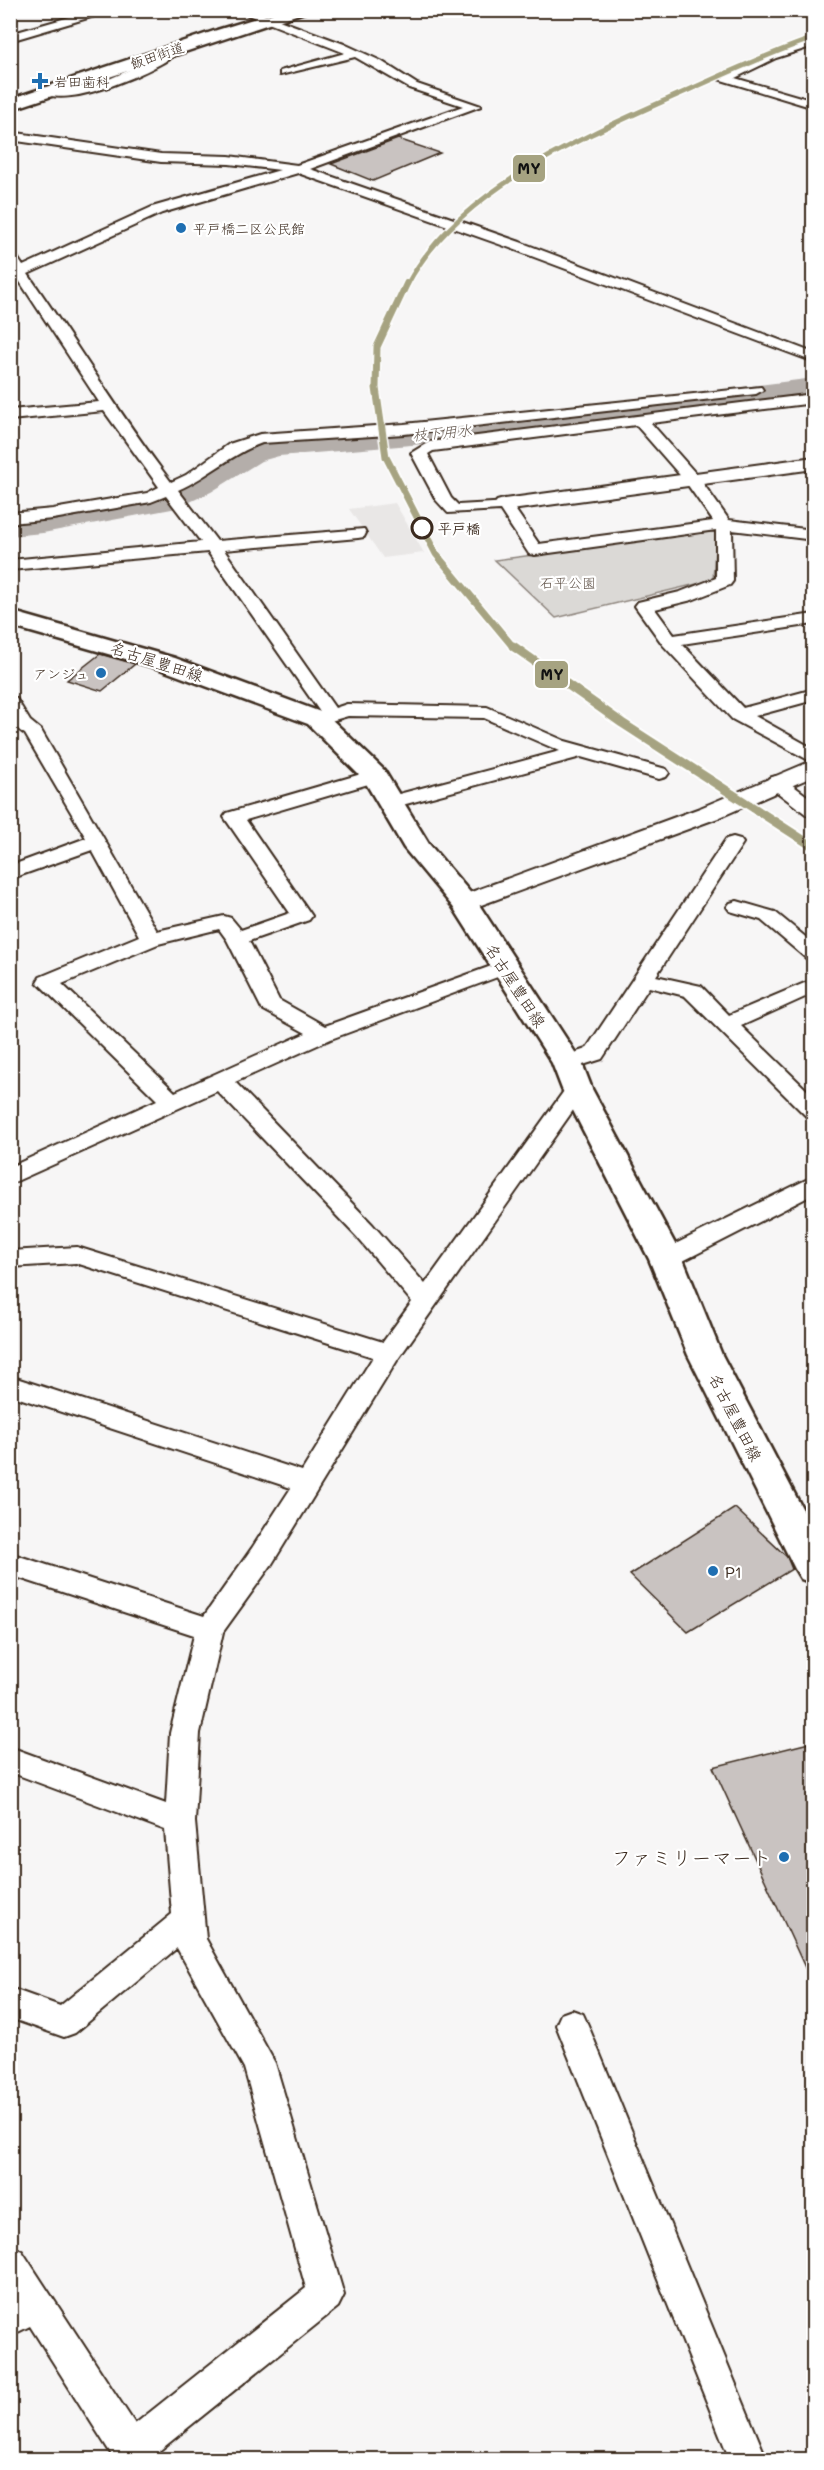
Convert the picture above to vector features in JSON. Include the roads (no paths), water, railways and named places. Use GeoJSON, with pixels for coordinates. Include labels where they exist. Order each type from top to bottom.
{"type":"FeatureCollection","features":[{"type":"Feature","properties":{"kind":"main road","name":"飯田街道"},"geometry":{"type":"LineString","coordinates":[[10,105],[266,19],[304,10]]}},
{"type":"Feature","properties":{"kind":"main road","name":"名古屋豊田線"},"geometry":{"type":"LineString","coordinates":[[11,618],[166,663],[324,717],[375,776],[418,848],[464,903],[572,1076],[666,1259],[705,1354],[813,1569]]}},
{"type":"Feature","properties":{"kind":"street"},"geometry":{"type":"LineString","coordinates":[[10,38],[103,12],[99,10]]}},
{"type":"Feature","properties":{"kind":"street"},"geometry":{"type":"LineString","coordinates":[[16,275],[157,210],[298,169],[475,106],[413,86],[357,53],[240,10]]}},
{"type":"Feature","properties":{"kind":"street"},"geometry":{"type":"LineString","coordinates":[[10,23],[40,31]]}},
{"type":"Feature","properties":{"kind":"street"},"geometry":{"type":"LineString","coordinates":[[813,42],[772,56],[724,79],[813,105]]}},
{"type":"Feature","properties":{"kind":"street"},"geometry":{"type":"LineString","coordinates":[[284,73],[357,53]]}},
{"type":"Feature","properties":{"kind":"street"},"geometry":{"type":"LineString","coordinates":[[10,136],[161,158],[230,159],[298,169],[516,245],[813,358]]}},
{"type":"Feature","properties":{"kind":"street"},"geometry":{"type":"LineString","coordinates":[[10,257],[16,275],[108,406],[213,547],[324,717],[347,710],[487,713],[558,745],[658,774]]}},
{"type":"Feature","properties":{"kind":"street"},"geometry":{"type":"LineString","coordinates":[[10,518],[173,495],[235,447],[260,439],[345,431],[404,429],[813,384]]}},
{"type":"Feature","properties":{"kind":"street"},"geometry":{"type":"LineString","coordinates":[[813,398],[641,422],[429,447],[419,453],[444,500],[454,510],[813,463]]}},
{"type":"Feature","properties":{"kind":"street"},"geometry":{"type":"LineString","coordinates":[[10,415],[108,406]]}},
{"type":"Feature","properties":{"kind":"street"},"geometry":{"type":"LineString","coordinates":[[641,422],[692,478],[724,524],[724,581],[686,597],[644,606],[669,641],[739,715],[813,757]]}},
{"type":"Feature","properties":{"kind":"street"},"geometry":{"type":"LineString","coordinates":[[504,505],[535,550],[724,524],[813,535]]}},
{"type":"Feature","properties":{"kind":"street"},"geometry":{"type":"LineString","coordinates":[[10,564],[358,533]]}},
{"type":"Feature","properties":{"kind":"street"},"geometry":{"type":"LineString","coordinates":[[669,641],[813,619]]}},
{"type":"Feature","properties":{"kind":"street"},"geometry":{"type":"LineString","coordinates":[[739,715],[813,694]]}},
{"type":"Feature","properties":{"kind":"street"},"geometry":{"type":"LineString","coordinates":[[10,702],[23,725],[33,731],[151,939]]}},
{"type":"Feature","properties":{"kind":"street"},"geometry":{"type":"LineString","coordinates":[[391,802],[583,752]]}},
{"type":"Feature","properties":{"kind":"street"},"geometry":{"type":"LineString","coordinates":[[464,903],[709,813],[813,767]]}},
{"type":"Feature","properties":{"kind":"street"},"geometry":{"type":"LineString","coordinates":[[237,938],[302,916],[234,816],[375,776]]}},
{"type":"Feature","properties":{"kind":"street"},"geometry":{"type":"LineString","coordinates":[[776,782],[813,811]]}},
{"type":"Feature","properties":{"kind":"street"},"geometry":{"type":"LineString","coordinates":[[10,873],[97,841]]}},
{"type":"Feature","properties":{"kind":"street"},"geometry":{"type":"LineString","coordinates":[[10,2263],[22,2310],[134,2455],[326,2295],[259,2063],[190,1941],[180,1822],[185,1733],[210,1629],[308,1483],[389,1353],[426,1301],[572,1076],[594,1054],[733,843]]}},
{"type":"Feature","properties":{"kind":"street"},"geometry":{"type":"LineString","coordinates":[[737,907],[768,916],[813,955]]}},
{"type":"Feature","properties":{"kind":"street"},"geometry":{"type":"LineString","coordinates":[[173,1103],[48,982],[151,939],[224,922],[237,938],[270,1004],[323,1034]]}},
{"type":"Feature","properties":{"kind":"street"},"geometry":{"type":"LineString","coordinates":[[10,1176],[222,1082],[323,1034],[504,968]]}},
{"type":"Feature","properties":{"kind":"street"},"geometry":{"type":"LineString","coordinates":[[644,979],[693,991],[813,1111]]}},
{"type":"Feature","properties":{"kind":"street"},"geometry":{"type":"LineString","coordinates":[[725,1025],[813,985]]}},
{"type":"Feature","properties":{"kind":"street"},"geometry":{"type":"LineString","coordinates":[[222,1082],[365,1231],[426,1301]]}},
{"type":"Feature","properties":{"kind":"street"},"geometry":{"type":"LineString","coordinates":[[666,1259],[813,1184]]}},
{"type":"Feature","properties":{"kind":"street"},"geometry":{"type":"LineString","coordinates":[[10,1259],[77,1255],[389,1353]]}},
{"type":"Feature","properties":{"kind":"street"},"geometry":{"type":"LineString","coordinates":[[10,1385],[308,1483]]}},
{"type":"Feature","properties":{"kind":"street"},"geometry":{"type":"LineString","coordinates":[[10,1564],[210,1629]]}},
{"type":"Feature","properties":{"kind":"street"},"geometry":{"type":"LineString","coordinates":[[10,1760],[180,1822]]}},
{"type":"Feature","properties":{"kind":"street"},"geometry":{"type":"LineString","coordinates":[[10,2003],[64,2022],[188,1920]]}},
{"type":"Feature","properties":{"kind":"street"},"geometry":{"type":"LineString","coordinates":[[572,2025],[748,2460]]}},
{"type":"Feature","properties":{"kind":"waterway","name":"枝下用水"},"geometry":{"type":"LineString","coordinates":[[10,525],[43,522],[164,500],[198,484],[249,454],[276,446],[507,427],[814,388]]}},
{"type":"Feature","properties":{"kind":"place","name":"岩田歯科"},"geometry":{"type":"Point","coordinates":[40,81]}},
{"type":"Feature","properties":{"kind":"place","name":"平戸橋二区公民館"},"geometry":{"type":"Point","coordinates":[181,228]}},
{"type":"Feature","properties":{"kind":"place","name":"平戸橋"},"geometry":{"type":"Point","coordinates":[422,528]}},
{"type":"Feature","properties":{"kind":"place","name":"アンジュ"},"geometry":{"type":"Point","coordinates":[101,673]}},
{"type":"Feature","properties":{"kind":"place","name":"P1"},"geometry":{"type":"Point","coordinates":[713,1571]}},
{"type":"Feature","properties":{"kind":"place","name":"ファミリーマート"},"geometry":{"type":"Point","coordinates":[784,1857]}},
{"type":"Feature","properties":{"kind":"park label","name":"石平公園"},"geometry":{"type":"Point","coordinates":[568,582]}}]}
